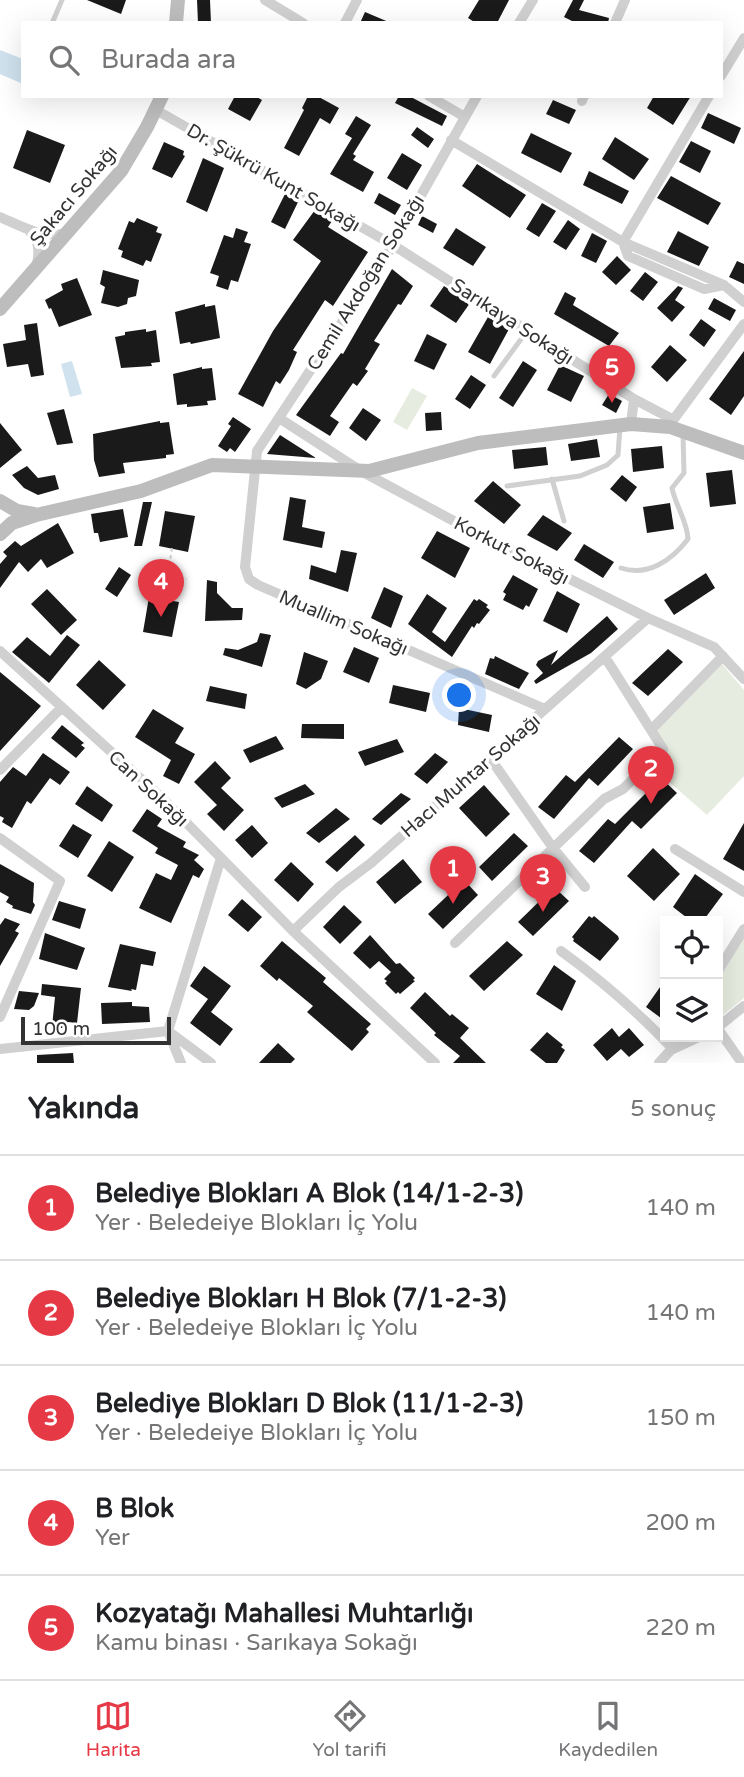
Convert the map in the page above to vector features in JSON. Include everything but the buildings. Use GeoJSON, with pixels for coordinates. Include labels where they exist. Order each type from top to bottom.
{"type":"FeatureCollection","features":[{"type":"Feature","properties":{"kind":"street"},"geometry":{"type":"LineString","coordinates":[[176,21],[178,0]]}},
{"type":"Feature","properties":{"kind":"street"},"geometry":{"type":"LineString","coordinates":[[265,0],[300,21]]}},
{"type":"Feature","properties":{"kind":"street"},"geometry":{"type":"LineString","coordinates":[[346,21],[357,0]]}},
{"type":"Feature","properties":{"kind":"street"},"geometry":{"type":"LineString","coordinates":[[520,21],[533,0]]}},
{"type":"Feature","properties":{"kind":"street"},"geometry":{"type":"LineString","coordinates":[[616,21],[625,0]]}},
{"type":"Feature","properties":{"kind":"street"},"geometry":{"type":"LineString","coordinates":[[723,73],[744,38]]}},
{"type":"Feature","properties":{"kind":"street"},"geometry":{"type":"LineString","coordinates":[[432,98],[465,117]]}},
{"type":"Feature","properties":{"kind":"street","name":"Cemil Akdoğan Sokağı"},"geometry":{"type":"LineString","coordinates":[[254,466],[258,449],[393,245],[476,98]]}},
{"type":"Feature","properties":{"kind":"street"},"geometry":{"type":"LineString","coordinates":[[623,242],[708,98]]}},
{"type":"Feature","properties":{"kind":"street","name":"Şakacı Sokağı"},"geometry":{"type":"LineString","coordinates":[[0,309],[125,166],[159,103]]}},
{"type":"Feature","properties":{"kind":"street","name":"Dr. Şükrü Kunt Sokağı"},"geometry":{"type":"LineString","coordinates":[[159,103],[393,245]]}},
{"type":"Feature","properties":{"kind":"street"},"geometry":{"type":"LineString","coordinates":[[451,140],[623,242],[724,285],[744,302]]}},
{"type":"Feature","properties":{"kind":"street"},"geometry":{"type":"LineString","coordinates":[[0,217],[28,229],[52,235],[63,234],[71,229]]}},
{"type":"Feature","properties":{"kind":"street"},"geometry":{"type":"LineString","coordinates":[[28,229],[39,247],[34,271]]}},
{"type":"Feature","properties":{"kind":"street","name":"Sarıkaya Sokağı"},"geometry":{"type":"LineString","coordinates":[[393,245],[675,426]]}},
{"type":"Feature","properties":{"kind":"street"},"geometry":{"type":"LineString","coordinates":[[675,426],[744,324]]}},
{"type":"Feature","properties":{"kind":"street"},"geometry":{"type":"LineString","coordinates":[[626,424],[634,399]]}},
{"type":"Feature","properties":{"kind":"street","name":"Korkut Sokağı"},"geometry":{"type":"LineString","coordinates":[[279,418],[361,471],[463,526],[648,618],[714,647],[744,679]]}},
{"type":"Feature","properties":{"kind":"street"},"geometry":{"type":"LineString","coordinates":[[5,530],[43,513],[141,491],[212,465],[376,470],[478,443],[626,424],[675,426],[744,453]]}},
{"type":"Feature","properties":{"kind":"street","name":"Muallim Sokağı"},"geometry":{"type":"LineString","coordinates":[[254,466],[245,564],[246,574],[252,582],[545,709]]}},
{"type":"Feature","properties":{"kind":"street"},"geometry":{"type":"LineString","coordinates":[[0,490],[15,510],[15,516],[5,530]]}},
{"type":"Feature","properties":{"kind":"street"},"geometry":{"type":"LineString","coordinates":[[0,501],[15,510],[43,513]]}},
{"type":"Feature","properties":{"kind":"street","name":"Hacı Muhtar Sokağı"},"geometry":{"type":"LineString","coordinates":[[293,931],[339,887],[371,863],[648,618]]}},
{"type":"Feature","properties":{"kind":"street","name":"Can Sokağı"},"geometry":{"type":"LineString","coordinates":[[0,651],[162,798],[293,931],[435,1063]]}},
{"type":"Feature","properties":{"kind":"street"},"geometry":{"type":"LineString","coordinates":[[651,730],[723,656]]}},
{"type":"Feature","properties":{"kind":"street"},"geometry":{"type":"LineString","coordinates":[[456,943],[604,799],[623,789],[663,748],[604,657]]}},
{"type":"Feature","properties":{"kind":"street"},"geometry":{"type":"LineString","coordinates":[[0,770],[62,707]]}},
{"type":"Feature","properties":{"kind":"street"},"geometry":{"type":"LineString","coordinates":[[490,758],[553,848],[585,887]]}},
{"type":"Feature","properties":{"kind":"street"},"geometry":{"type":"LineString","coordinates":[[0,838],[60,881],[0,1017]]}},
{"type":"Feature","properties":{"kind":"street"},"geometry":{"type":"LineString","coordinates":[[675,849],[744,892]]}},
{"type":"Feature","properties":{"kind":"street"},"geometry":{"type":"LineString","coordinates":[[181,1063],[168,1031],[220,858]]}},
{"type":"Feature","properties":{"kind":"street"},"geometry":{"type":"LineString","coordinates":[[723,963],[744,929]]}},
{"type":"Feature","properties":{"kind":"street"},"geometry":{"type":"LineString","coordinates":[[561,951],[596,976],[653,1028],[671,1049]]}},
{"type":"Feature","properties":{"kind":"street"},"geometry":{"type":"LineString","coordinates":[[723,1024],[744,1006]]}},
{"type":"Feature","properties":{"kind":"street"},"geometry":{"type":"LineString","coordinates":[[0,1049],[168,1031],[211,1063]]}},
{"type":"Feature","properties":{"kind":"street"},"geometry":{"type":"LineString","coordinates":[[723,1035],[743,1063]]}},
{"type":"Feature","properties":{"kind":"street"},"geometry":{"type":"LineString","coordinates":[[659,1063],[675,1042]]}},
{"type":"Feature","properties":{"kind":"street"},"geometry":{"type":"LineString","coordinates":[[671,1049],[687,1042]]}},
{"type":"Feature","properties":{"kind":"lane"},"geometry":{"type":"LineString","coordinates":[[53,21],[62,0]]}},
{"type":"Feature","properties":{"kind":"lane"},"geometry":{"type":"LineString","coordinates":[[494,376],[528,330]]}},
{"type":"Feature","properties":{"kind":"lane"},"geometry":{"type":"LineString","coordinates":[[507,486],[580,476],[614,461],[626,424]]}},
{"type":"Feature","properties":{"kind":"lane"},"geometry":{"type":"LineString","coordinates":[[621,568],[645,570],[659,565],[670,559],[688,539],[687,523],[671,488],[684,473],[685,466],[675,426]]}},
{"type":"Feature","properties":{"kind":"lane"},"geometry":{"type":"LineString","coordinates":[[552,479],[564,522]]}},
{"type":"Feature","properties":{"kind":"path"},"geometry":{"type":"LineString","coordinates":[[164,600],[172,548]]}},
{"type":"Feature","properties":{"kind":"path"},"geometry":{"type":"LineString","coordinates":[[152,573],[187,579]]}},
{"type":"Feature","properties":{"kind":"shaded area"},"geometry":{"type":"Polygon","coordinates":[[[412,388],[427,396],[407,430],[393,422],[412,388]]]}},
{"type":"Feature","properties":{"kind":"shaded area"},"geometry":{"type":"Polygon","coordinates":[[[722,664],[744,690],[744,776],[707,815],[651,766],[668,749],[656,732],[722,664]]]}},
{"type":"Feature","properties":{"kind":"shaded area"},"geometry":{"type":"Polygon","coordinates":[[[744,938],[744,998],[723,1015],[723,979],[723,973],[744,938]]]}},
{"type":"Feature","properties":{"kind":"water"},"geometry":{"type":"Polygon","coordinates":[[[0,50],[21,58],[21,83],[0,74],[0,50]]]}},
{"type":"Feature","properties":{"kind":"water"},"geometry":{"type":"Polygon","coordinates":[[[72,361],[82,394],[70,397],[61,364],[72,361]]]}},
{"type":"Feature","properties":{"kind":"place","name":"Kozyatağı Mahallesi Muhtarlığı"},"geometry":{"type":"Point","coordinates":[612,403]}},
{"type":"Feature","properties":{"kind":"place","name":"B Blok"},"geometry":{"type":"Point","coordinates":[161,617]}},
{"type":"Feature","properties":{"kind":"place","name":"Belediye Blokları H Blok (7/1-2-3)"},"geometry":{"type":"Point","coordinates":[651,804]}},
{"type":"Feature","properties":{"kind":"place","name":"Belediye Blokları A Blok (14/1-2-3)"},"geometry":{"type":"Point","coordinates":[453,904]}},
{"type":"Feature","properties":{"kind":"place","name":"Belediye Blokları D Blok (11/1-2-3)"},"geometry":{"type":"Point","coordinates":[543,912]}}]}
